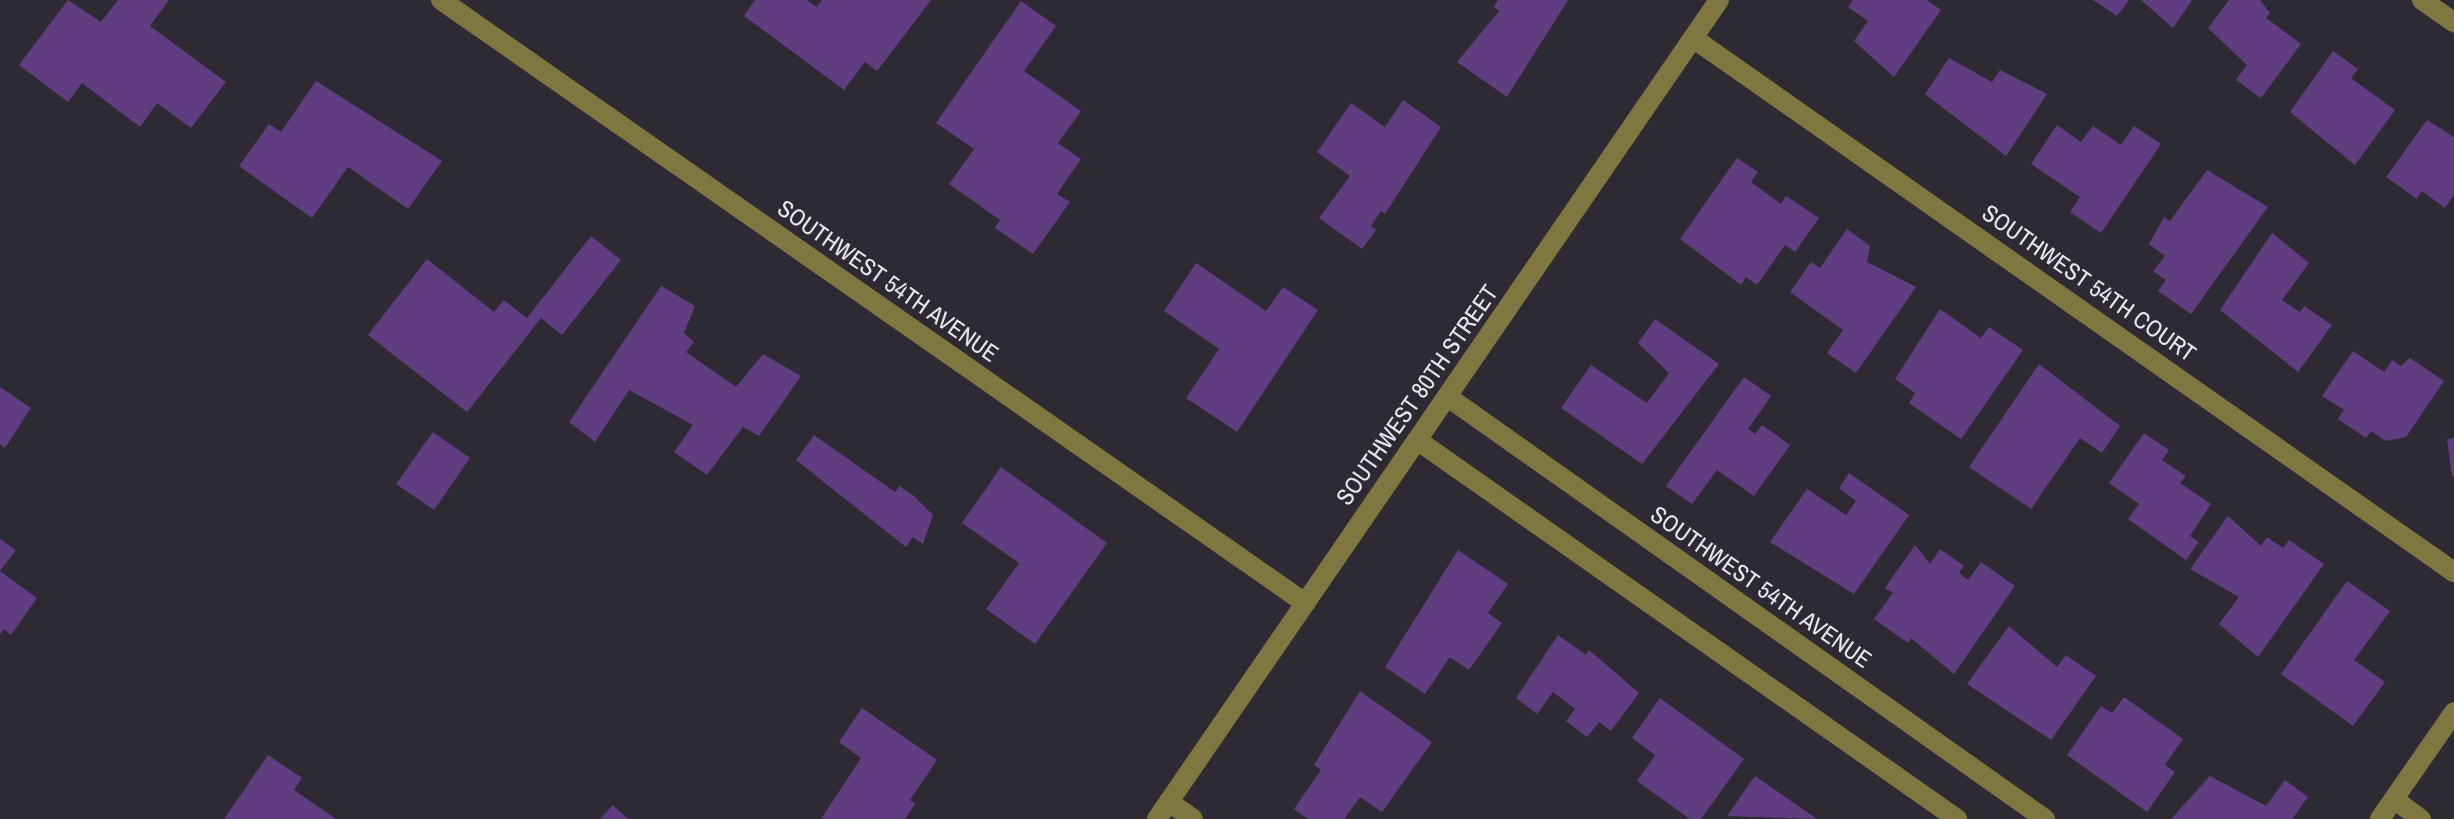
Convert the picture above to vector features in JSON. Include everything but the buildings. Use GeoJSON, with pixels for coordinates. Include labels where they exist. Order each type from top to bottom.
{"type":"FeatureCollection","features":[{"type":"Feature","properties":{"kind":"street","name":"SOUTHWEST 54TH AVENUE"},"geometry":{"type":"LineString","coordinates":[[441,0],[1305,603]]}},
{"type":"Feature","properties":{"kind":"street","name":"SOUTHWEST 80TH STREET"},"geometry":{"type":"LineString","coordinates":[[1157,819],[1719,0]]}},
{"type":"Feature","properties":{"kind":"street"},"geometry":{"type":"LineString","coordinates":[[2422,0],[2454,22]]}},
{"type":"Feature","properties":{"kind":"street","name":"SOUTHWEST 54TH COURT"},"geometry":{"type":"LineString","coordinates":[[1693,38],[2454,572]]}},
{"type":"Feature","properties":{"kind":"street","name":"SOUTHWEST 54TH AVENUE"},"geometry":{"type":"LineString","coordinates":[[1448,397],[2045,819]]}},
{"type":"Feature","properties":{"kind":"street"},"geometry":{"type":"LineString","coordinates":[[1417,440],[1957,819]]}},
{"type":"Feature","properties":{"kind":"street"},"geometry":{"type":"LineString","coordinates":[[2380,819],[2454,712]]}},
{"type":"Feature","properties":{"kind":"street"},"geometry":{"type":"LineString","coordinates":[[2394,799],[2421,819]]}},
{"type":"Feature","properties":{"kind":"street"},"geometry":{"type":"LineString","coordinates":[[1169,802],[1193,819]]}}]}
